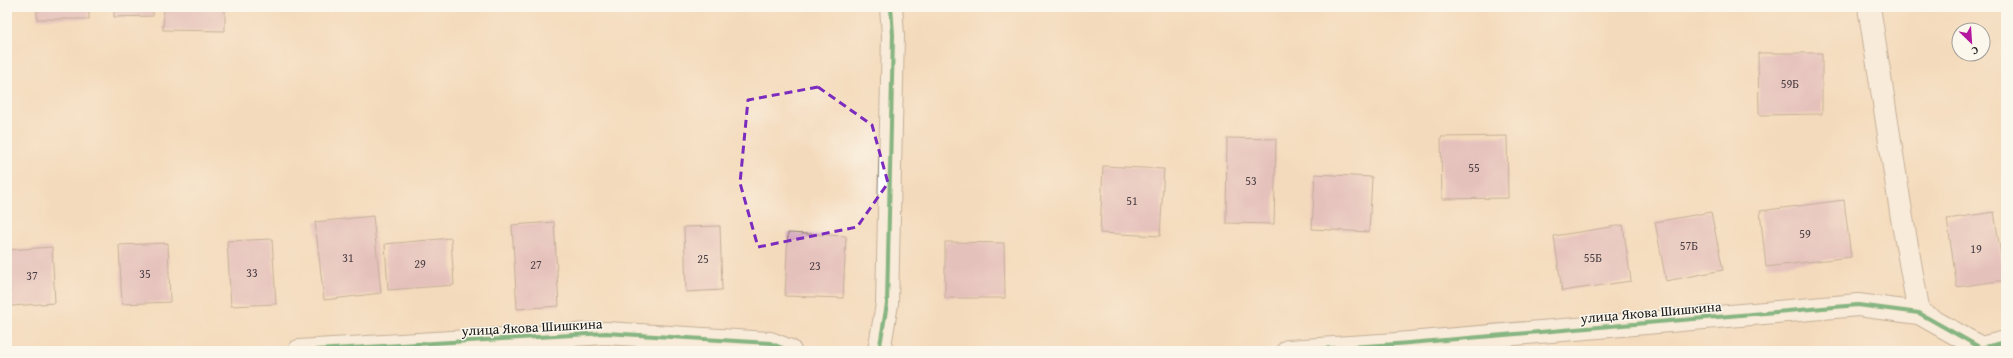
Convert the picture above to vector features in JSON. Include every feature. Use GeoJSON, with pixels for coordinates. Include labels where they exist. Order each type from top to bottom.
{"type":"FeatureCollection","features":[{"type":"Feature","properties":{"kind":"street"},"geometry":{"type":"LineString","coordinates":[[879,351],[887,304],[893,35],[891,7]]}},
{"type":"Feature","properties":{"kind":"street"},"geometry":{"type":"LineString","coordinates":[[1869,7],[1902,218],[1919,312]]}},
{"type":"Feature","properties":{"kind":"street","name":"улица Якова Шишкина"},"geometry":{"type":"LineString","coordinates":[[1288,351],[1397,344],[1858,305],[1919,312],[1982,349],[2006,342]]}},
{"type":"Feature","properties":{"kind":"street","name":"улица Якова Шишкина"},"geometry":{"type":"LineString","coordinates":[[299,351],[606,333],[770,343],[790,351]]}},
{"type":"Feature","properties":{"kind":"highlighted area"},"geometry":{"type":"Polygon","coordinates":[[[818,87],[872,125],[888,183],[857,227],[758,247],[740,183],[748,100],[818,87]]]}},
{"type":"Feature","properties":{"kind":"building"},"geometry":{"type":"Polygon","coordinates":[[[37,7],[89,7],[89,19],[37,19],[37,7]]]}},
{"type":"Feature","properties":{"kind":"building"},"geometry":{"type":"Polygon","coordinates":[[[114,7],[153,7],[153,16],[114,17],[114,7]]]}},
{"type":"Feature","properties":{"kind":"building"},"geometry":{"type":"Polygon","coordinates":[[[164,7],[225,7],[225,31],[163,30],[164,7]]]}},
{"type":"Feature","properties":{"kind":"building"},"geometry":{"type":"Polygon","coordinates":[[[1758,53],[1822,53],[1822,114],[1759,115],[1758,53]]]}},
{"type":"Feature","properties":{"kind":"building"},"geometry":{"type":"Polygon","coordinates":[[[1507,136],[1508,198],[1442,199],[1441,137],[1507,136]]]}},
{"type":"Feature","properties":{"kind":"building"},"geometry":{"type":"Polygon","coordinates":[[[1227,138],[1276,139],[1274,224],[1226,223],[1227,138]]]}},
{"type":"Feature","properties":{"kind":"building"},"geometry":{"type":"Polygon","coordinates":[[[1103,166],[1164,169],[1160,236],[1100,233],[1103,166]]]}},
{"type":"Feature","properties":{"kind":"building"},"geometry":{"type":"Polygon","coordinates":[[[1315,174],[1372,177],[1369,232],[1312,229],[1315,174]]]}},
{"type":"Feature","properties":{"kind":"building"},"geometry":{"type":"Polygon","coordinates":[[[1844,200],[1851,257],[1766,267],[1760,211],[1844,200]]]}},
{"type":"Feature","properties":{"kind":"building"},"geometry":{"type":"Polygon","coordinates":[[[1711,212],[1723,270],[1666,281],[1655,222],[1711,212]]]}},
{"type":"Feature","properties":{"kind":"building"},"geometry":{"type":"Polygon","coordinates":[[[1994,212],[2005,280],[1957,287],[1947,219],[1994,212]]]}},
{"type":"Feature","properties":{"kind":"building"},"geometry":{"type":"Polygon","coordinates":[[[373,216],[381,293],[324,300],[315,222],[373,216]]]}},
{"type":"Feature","properties":{"kind":"building"},"geometry":{"type":"Polygon","coordinates":[[[554,222],[559,306],[517,309],[512,225],[554,222]]]}},
{"type":"Feature","properties":{"kind":"building"},"geometry":{"type":"Polygon","coordinates":[[[1623,225],[1631,281],[1562,291],[1554,236],[1623,225]]]}},
{"type":"Feature","properties":{"kind":"building"},"geometry":{"type":"Polygon","coordinates":[[[720,226],[722,290],[686,292],[684,227],[720,226]]]}},
{"type":"Feature","properties":{"kind":"building"},"geometry":{"type":"Polygon","coordinates":[[[788,233],[846,236],[843,298],[785,296],[788,233]]]}},
{"type":"Feature","properties":{"kind":"building"},"geometry":{"type":"Polygon","coordinates":[[[451,238],[454,285],[388,290],[385,244],[451,238]]]}},
{"type":"Feature","properties":{"kind":"building"},"geometry":{"type":"Polygon","coordinates":[[[272,239],[276,304],[231,306],[227,241],[272,239]]]}},
{"type":"Feature","properties":{"kind":"building"},"geometry":{"type":"Polygon","coordinates":[[[945,242],[1004,243],[1005,298],[945,298],[945,242]]]}},
{"type":"Feature","properties":{"kind":"building"},"geometry":{"type":"Polygon","coordinates":[[[168,243],[170,302],[122,304],[119,245],[168,243]]]}},
{"type":"Feature","properties":{"kind":"building"},"geometry":{"type":"Polygon","coordinates":[[[52,247],[55,303],[11,306],[8,250],[52,247]]]}},
{"type":"Feature","properties":{"kind":"cycle path"},"geometry":{"type":"LineString","coordinates":[[879,351],[887,304],[893,35],[891,7]]}},
{"type":"Feature","properties":{"kind":"cycle path"},"geometry":{"type":"LineString","coordinates":[[1288,351],[1397,344],[1858,305],[1919,313],[1981,348],[2006,342]]}},
{"type":"Feature","properties":{"kind":"cycle path"},"geometry":{"type":"LineString","coordinates":[[299,351],[606,333],[770,343],[790,351]]}}]}
